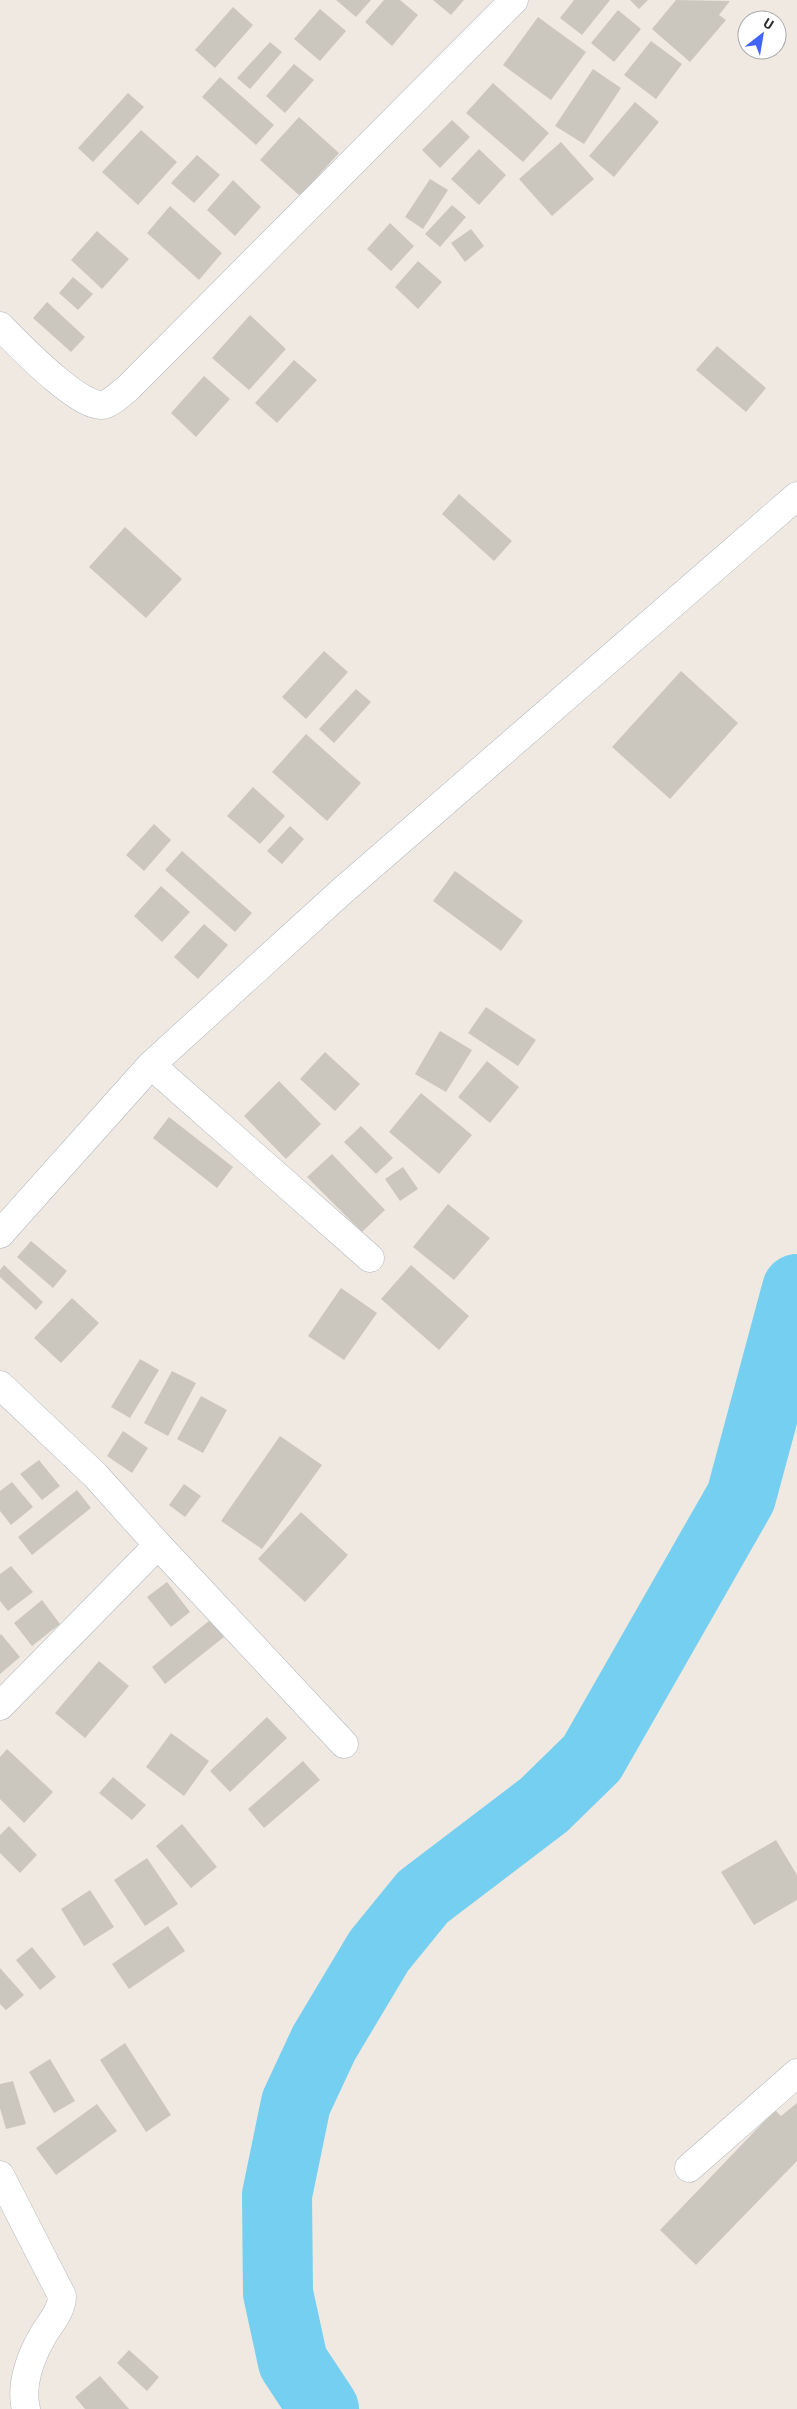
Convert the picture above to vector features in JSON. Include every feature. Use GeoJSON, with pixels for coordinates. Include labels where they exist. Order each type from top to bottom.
{"type":"FeatureCollection","features":[{"type":"Feature","properties":{"kind":"street"},"geometry":{"type":"LineString","coordinates":[[0,326],[30,355],[81,398],[93,405],[106,405],[128,388],[514,0]]}},
{"type":"Feature","properties":{"kind":"street"},"geometry":{"type":"LineString","coordinates":[[0,1234],[151,1065],[341,892],[797,496]]}},
{"type":"Feature","properties":{"kind":"street"},"geometry":{"type":"LineString","coordinates":[[151,1065],[370,1258]]}},
{"type":"Feature","properties":{"kind":"street"},"geometry":{"type":"LineString","coordinates":[[0,1385],[95,1475],[158,1546],[344,1744]]}},
{"type":"Feature","properties":{"kind":"street"},"geometry":{"type":"LineString","coordinates":[[0,1706],[158,1546]]}},
{"type":"Feature","properties":{"kind":"street"},"geometry":{"type":"LineString","coordinates":[[689,2168],[797,2073]]}},
{"type":"Feature","properties":{"kind":"street"},"geometry":{"type":"LineString","coordinates":[[0,2175],[62,2296],[62,2304],[41,2338],[28,2367],[24,2401],[26,2409]]}},
{"type":"Feature","properties":{"kind":"building"},"geometry":{"type":"Polygon","coordinates":[[[336,0],[371,0],[356,17],[336,0]]]}},
{"type":"Feature","properties":{"kind":"building"},"geometry":{"type":"Polygon","coordinates":[[[384,0],[400,0],[418,15],[392,46],[365,22],[384,0]]]}},
{"type":"Feature","properties":{"kind":"building"},"geometry":{"type":"Polygon","coordinates":[[[433,0],[464,0],[451,15],[433,0]]]}},
{"type":"Feature","properties":{"kind":"building"},"geometry":{"type":"Polygon","coordinates":[[[574,0],[610,0],[582,35],[560,18],[574,0]]]}},
{"type":"Feature","properties":{"kind":"building"},"geometry":{"type":"Polygon","coordinates":[[[630,0],[648,0],[639,9],[630,0]]]}},
{"type":"Feature","properties":{"kind":"building"},"geometry":{"type":"Polygon","coordinates":[[[676,0],[730,1],[719,15],[726,20],[690,62],[652,29],[676,0]]]}},
{"type":"Feature","properties":{"kind":"building"},"geometry":{"type":"Polygon","coordinates":[[[233,7],[253,25],[215,68],[195,50],[233,7]]]}},
{"type":"Feature","properties":{"kind":"building"},"geometry":{"type":"Polygon","coordinates":[[[320,9],[346,31],[320,61],[294,39],[320,9]]]}},
{"type":"Feature","properties":{"kind":"building"},"geometry":{"type":"Polygon","coordinates":[[[618,10],[641,29],[614,62],[591,43],[618,10]]]}},
{"type":"Feature","properties":{"kind":"building"},"geometry":{"type":"Polygon","coordinates":[[[538,17],[586,52],[551,100],[503,65],[538,17]]]}},
{"type":"Feature","properties":{"kind":"building"},"geometry":{"type":"Polygon","coordinates":[[[651,41],[682,64],[656,99],[624,75],[651,41]]]}},
{"type":"Feature","properties":{"kind":"building"},"geometry":{"type":"Polygon","coordinates":[[[270,42],[282,52],[250,89],[237,78],[270,42]]]}},
{"type":"Feature","properties":{"kind":"building"},"geometry":{"type":"Polygon","coordinates":[[[294,64],[314,80],[285,113],[266,96],[294,64]]]}},
{"type":"Feature","properties":{"kind":"building"},"geometry":{"type":"Polygon","coordinates":[[[593,69],[621,88],[584,144],[555,126],[593,69]]]}},
{"type":"Feature","properties":{"kind":"building"},"geometry":{"type":"Polygon","coordinates":[[[220,77],[274,125],[256,145],[202,97],[220,77]]]}},
{"type":"Feature","properties":{"kind":"building"},"geometry":{"type":"Polygon","coordinates":[[[493,83],[549,133],[523,162],[466,113],[493,83]]]}},
{"type":"Feature","properties":{"kind":"building"},"geometry":{"type":"Polygon","coordinates":[[[128,93],[144,107],[93,162],[78,148],[128,93]]]}},
{"type":"Feature","properties":{"kind":"building"},"geometry":{"type":"Polygon","coordinates":[[[635,102],[659,122],[614,177],[589,156],[635,102]]]}},
{"type":"Feature","properties":{"kind":"building"},"geometry":{"type":"Polygon","coordinates":[[[299,117],[339,153],[300,196],[260,160],[299,117]]]}},
{"type":"Feature","properties":{"kind":"building"},"geometry":{"type":"Polygon","coordinates":[[[452,120],[470,137],[440,168],[422,150],[452,120]]]}},
{"type":"Feature","properties":{"kind":"building"},"geometry":{"type":"Polygon","coordinates":[[[141,130],[177,162],[138,205],[102,172],[141,130]]]}},
{"type":"Feature","properties":{"kind":"building"},"geometry":{"type":"Polygon","coordinates":[[[561,142],[594,179],[552,216],[519,179],[561,142]]]}},
{"type":"Feature","properties":{"kind":"building"},"geometry":{"type":"Polygon","coordinates":[[[479,149],[506,175],[479,205],[451,179],[479,149]]]}},
{"type":"Feature","properties":{"kind":"building"},"geometry":{"type":"Polygon","coordinates":[[[197,155],[220,175],[194,203],[171,183],[197,155]]]}},
{"type":"Feature","properties":{"kind":"building"},"geometry":{"type":"Polygon","coordinates":[[[430,179],[448,190],[423,229],[405,217],[430,179]]]}},
{"type":"Feature","properties":{"kind":"building"},"geometry":{"type":"Polygon","coordinates":[[[233,180],[261,207],[235,236],[207,210],[233,180]]]}},
{"type":"Feature","properties":{"kind":"building"},"geometry":{"type":"Polygon","coordinates":[[[452,205],[466,217],[440,247],[425,234],[452,205]]]}},
{"type":"Feature","properties":{"kind":"building"},"geometry":{"type":"Polygon","coordinates":[[[170,206],[222,253],[199,280],[147,233],[170,206]]]}},
{"type":"Feature","properties":{"kind":"building"},"geometry":{"type":"Polygon","coordinates":[[[390,223],[414,246],[391,271],[367,249],[390,223]]]}},
{"type":"Feature","properties":{"kind":"building"},"geometry":{"type":"Polygon","coordinates":[[[471,229],[484,246],[465,262],[451,243],[471,229]]]}},
{"type":"Feature","properties":{"kind":"building"},"geometry":{"type":"Polygon","coordinates":[[[97,231],[129,259],[102,289],[71,260],[97,231]]]}},
{"type":"Feature","properties":{"kind":"building"},"geometry":{"type":"Polygon","coordinates":[[[418,261],[442,282],[418,309],[395,287],[418,261]]]}},
{"type":"Feature","properties":{"kind":"building"},"geometry":{"type":"Polygon","coordinates":[[[73,277],[93,294],[78,310],[59,293],[73,277]]]}},
{"type":"Feature","properties":{"kind":"building"},"geometry":{"type":"Polygon","coordinates":[[[47,302],[85,337],[71,352],[33,318],[47,302]]]}},
{"type":"Feature","properties":{"kind":"building"},"geometry":{"type":"Polygon","coordinates":[[[250,315],[286,349],[249,390],[212,358],[250,315]]]}},
{"type":"Feature","properties":{"kind":"building"},"geometry":{"type":"Polygon","coordinates":[[[717,346],[766,388],[746,412],[696,370],[717,346]]]}},
{"type":"Feature","properties":{"kind":"building"},"geometry":{"type":"Polygon","coordinates":[[[294,360],[317,380],[277,423],[255,403],[294,360]]]}},
{"type":"Feature","properties":{"kind":"building"},"geometry":{"type":"Polygon","coordinates":[[[204,376],[230,399],[196,437],[171,413],[204,376]]]}},
{"type":"Feature","properties":{"kind":"building"},"geometry":{"type":"Polygon","coordinates":[[[459,494],[512,541],[494,561],[442,514],[459,494]]]}},
{"type":"Feature","properties":{"kind":"building"},"geometry":{"type":"Polygon","coordinates":[[[125,527],[182,579],[146,618],[89,567],[125,527]]]}},
{"type":"Feature","properties":{"kind":"building"},"geometry":{"type":"Polygon","coordinates":[[[324,651],[348,672],[306,719],[282,697],[324,651]]]}},
{"type":"Feature","properties":{"kind":"building"},"geometry":{"type":"Polygon","coordinates":[[[681,671],[738,723],[670,799],[612,747],[681,671]]]}},
{"type":"Feature","properties":{"kind":"building"},"geometry":{"type":"Polygon","coordinates":[[[356,689],[371,702],[334,743],[319,729],[356,689]]]}},
{"type":"Feature","properties":{"kind":"building"},"geometry":{"type":"Polygon","coordinates":[[[306,734],[361,783],[327,821],[272,772],[306,734]]]}},
{"type":"Feature","properties":{"kind":"building"},"geometry":{"type":"Polygon","coordinates":[[[253,787],[285,816],[260,844],[227,816],[253,787]]]}},
{"type":"Feature","properties":{"kind":"building"},"geometry":{"type":"Polygon","coordinates":[[[154,824],[171,840],[144,871],[126,855],[154,824]]]}},
{"type":"Feature","properties":{"kind":"building"},"geometry":{"type":"Polygon","coordinates":[[[290,826],[304,839],[282,864],[267,851],[290,826]]]}},
{"type":"Feature","properties":{"kind":"building"},"geometry":{"type":"Polygon","coordinates":[[[182,851],[252,913],[235,932],[165,870],[182,851]]]}},
{"type":"Feature","properties":{"kind":"building"},"geometry":{"type":"Polygon","coordinates":[[[455,871],[523,921],[501,951],[433,901],[455,871]]]}},
{"type":"Feature","properties":{"kind":"building"},"geometry":{"type":"Polygon","coordinates":[[[161,886],[190,912],[162,942],[134,916],[161,886]]]}},
{"type":"Feature","properties":{"kind":"building"},"geometry":{"type":"Polygon","coordinates":[[[204,924],[228,945],[198,979],[174,957],[204,924]]]}},
{"type":"Feature","properties":{"kind":"building"},"geometry":{"type":"Polygon","coordinates":[[[486,1007],[536,1040],[518,1066],[468,1033],[486,1007]]]}},
{"type":"Feature","properties":{"kind":"building"},"geometry":{"type":"Polygon","coordinates":[[[440,1031],[472,1050],[446,1092],[415,1074],[440,1031]]]}},
{"type":"Feature","properties":{"kind":"building"},"geometry":{"type":"Polygon","coordinates":[[[325,1052],[360,1084],[335,1111],[300,1079],[325,1052]]]}},
{"type":"Feature","properties":{"kind":"building"},"geometry":{"type":"Polygon","coordinates":[[[487,1061],[519,1087],[490,1123],[458,1097],[487,1061]]]}},
{"type":"Feature","properties":{"kind":"building"},"geometry":{"type":"Polygon","coordinates":[[[279,1081],[321,1124],[286,1159],[244,1116],[279,1081]]]}},
{"type":"Feature","properties":{"kind":"building"},"geometry":{"type":"Polygon","coordinates":[[[421,1093],[472,1135],[439,1174],[389,1132],[421,1093]]]}},
{"type":"Feature","properties":{"kind":"building"},"geometry":{"type":"Polygon","coordinates":[[[169,1117],[233,1167],[217,1188],[153,1138],[169,1117]]]}},
{"type":"Feature","properties":{"kind":"building"},"geometry":{"type":"Polygon","coordinates":[[[361,1126],[393,1158],[376,1174],[344,1142],[361,1126]]]}},
{"type":"Feature","properties":{"kind":"building"},"geometry":{"type":"Polygon","coordinates":[[[332,1154],[385,1210],[362,1232],[307,1177],[332,1154]]]}},
{"type":"Feature","properties":{"kind":"building"},"geometry":{"type":"Polygon","coordinates":[[[403,1167],[418,1189],[400,1201],[385,1179],[403,1167]]]}},
{"type":"Feature","properties":{"kind":"building"},"geometry":{"type":"Polygon","coordinates":[[[448,1204],[490,1238],[454,1280],[413,1247],[448,1204]]]}},
{"type":"Feature","properties":{"kind":"building"},"geometry":{"type":"Polygon","coordinates":[[[31,1241],[67,1271],[53,1288],[17,1257],[31,1241]]]}},
{"type":"Feature","properties":{"kind":"building"},"geometry":{"type":"Polygon","coordinates":[[[4,1265],[43,1302],[36,1310],[0,1277],[0,1270],[4,1265]]]}},
{"type":"Feature","properties":{"kind":"building"},"geometry":{"type":"Polygon","coordinates":[[[411,1265],[469,1316],[439,1350],[381,1299],[411,1265]]]}},
{"type":"Feature","properties":{"kind":"building"},"geometry":{"type":"Polygon","coordinates":[[[341,1288],[377,1313],[344,1360],[308,1336],[341,1288]]]}},
{"type":"Feature","properties":{"kind":"building"},"geometry":{"type":"Polygon","coordinates":[[[72,1298],[99,1323],[61,1363],[34,1338],[72,1298]]]}},
{"type":"Feature","properties":{"kind":"building"},"geometry":{"type":"Polygon","coordinates":[[[140,1359],[159,1370],[130,1418],[111,1407],[140,1359]]]}},
{"type":"Feature","properties":{"kind":"building"},"geometry":{"type":"Polygon","coordinates":[[[172,1371],[196,1383],[168,1436],[144,1423],[172,1371]]]}},
{"type":"Feature","properties":{"kind":"building"},"geometry":{"type":"Polygon","coordinates":[[[201,1396],[227,1410],[203,1453],[177,1439],[201,1396]]]}},
{"type":"Feature","properties":{"kind":"building"},"geometry":{"type":"Polygon","coordinates":[[[123,1431],[148,1448],[132,1473],[107,1456],[123,1431]]]}},
{"type":"Feature","properties":{"kind":"building"},"geometry":{"type":"Polygon","coordinates":[[[280,1436],[322,1465],[262,1549],[221,1521],[280,1436]]]}},
{"type":"Feature","properties":{"kind":"building"},"geometry":{"type":"Polygon","coordinates":[[[39,1460],[60,1486],[42,1500],[20,1474],[39,1460]]]}},
{"type":"Feature","properties":{"kind":"building"},"geometry":{"type":"Polygon","coordinates":[[[12,1482],[33,1507],[11,1525],[0,1511],[0,1491],[12,1482]]]}},
{"type":"Feature","properties":{"kind":"building"},"geometry":{"type":"Polygon","coordinates":[[[184,1484],[201,1496],[185,1517],[169,1505],[184,1484]]]}},
{"type":"Feature","properties":{"kind":"building"},"geometry":{"type":"Polygon","coordinates":[[[77,1490],[91,1508],[32,1555],[18,1537],[77,1490]]]}},
{"type":"Feature","properties":{"kind":"building"},"geometry":{"type":"Polygon","coordinates":[[[301,1512],[348,1555],[305,1602],[258,1559],[301,1512]]]}},
{"type":"Feature","properties":{"kind":"building"},"geometry":{"type":"Polygon","coordinates":[[[11,1566],[33,1592],[8,1611],[0,1601],[0,1574],[11,1566]]]}},
{"type":"Feature","properties":{"kind":"building"},"geometry":{"type":"Polygon","coordinates":[[[167,1582],[190,1612],[171,1627],[147,1597],[167,1582]]]}},
{"type":"Feature","properties":{"kind":"building"},"geometry":{"type":"Polygon","coordinates":[[[42,1600],[60,1624],[32,1646],[14,1623],[42,1600]]]}},
{"type":"Feature","properties":{"kind":"building"},"geometry":{"type":"Polygon","coordinates":[[[210,1620],[224,1637],[165,1684],[152,1667],[210,1620]]]}},
{"type":"Feature","properties":{"kind":"building"},"geometry":{"type":"Polygon","coordinates":[[[0,1635],[20,1657],[0,1674],[0,1635]]]}},
{"type":"Feature","properties":{"kind":"building"},"geometry":{"type":"Polygon","coordinates":[[[99,1661],[129,1686],[85,1738],[55,1713],[99,1661]]]}},
{"type":"Feature","properties":{"kind":"building"},"geometry":{"type":"Polygon","coordinates":[[[267,1717],[287,1738],[230,1792],[210,1771],[267,1717]]]}},
{"type":"Feature","properties":{"kind":"building"},"geometry":{"type":"Polygon","coordinates":[[[171,1733],[209,1761],[184,1796],[146,1767],[171,1733]]]}},
{"type":"Feature","properties":{"kind":"building"},"geometry":{"type":"Polygon","coordinates":[[[7,1749],[53,1792],[24,1823],[0,1799],[0,1757],[7,1749]]]}},
{"type":"Feature","properties":{"kind":"building"},"geometry":{"type":"Polygon","coordinates":[[[303,1761],[320,1780],[264,1828],[248,1809],[303,1761]]]}},
{"type":"Feature","properties":{"kind":"building"},"geometry":{"type":"Polygon","coordinates":[[[113,1777],[146,1805],[132,1820],[99,1793],[113,1777]]]}},
{"type":"Feature","properties":{"kind":"building"},"geometry":{"type":"Polygon","coordinates":[[[182,1824],[217,1867],[191,1888],[156,1846],[182,1824]]]}},
{"type":"Feature","properties":{"kind":"building"},"geometry":{"type":"Polygon","coordinates":[[[9,1826],[37,1855],[20,1873],[0,1853],[0,1835],[9,1826]]]}},
{"type":"Feature","properties":{"kind":"building"},"geometry":{"type":"Polygon","coordinates":[[[776,1840],[797,1875],[797,1900],[754,1925],[721,1872],[776,1840]]]}},
{"type":"Feature","properties":{"kind":"building"},"geometry":{"type":"Polygon","coordinates":[[[147,1858],[178,1904],[145,1926],[114,1880],[147,1858]]]}},
{"type":"Feature","properties":{"kind":"building"},"geometry":{"type":"Polygon","coordinates":[[[90,1890],[114,1927],[84,1946],[61,1909],[90,1890]]]}},
{"type":"Feature","properties":{"kind":"building"},"geometry":{"type":"Polygon","coordinates":[[[168,1926],[185,1951],[129,1989],[112,1964],[168,1926]]]}},
{"type":"Feature","properties":{"kind":"building"},"geometry":{"type":"Polygon","coordinates":[[[32,1947],[56,1977],[40,1990],[16,1960],[32,1947]]]}},
{"type":"Feature","properties":{"kind":"building"},"geometry":{"type":"Polygon","coordinates":[[[0,1968],[24,1995],[6,2010],[0,2004],[0,1968]]]}},
{"type":"Feature","properties":{"kind":"building"},"geometry":{"type":"Polygon","coordinates":[[[125,2043],[171,2115],[146,2132],[100,2060],[125,2043]]]}},
{"type":"Feature","properties":{"kind":"building"},"geometry":{"type":"Polygon","coordinates":[[[50,2059],[75,2101],[54,2113],[29,2072],[50,2059]]]}},
{"type":"Feature","properties":{"kind":"building"},"geometry":{"type":"Polygon","coordinates":[[[13,2081],[26,2124],[6,2129],[0,2108],[0,2084],[13,2081]]]}},
{"type":"Feature","properties":{"kind":"building"},"geometry":{"type":"Polygon","coordinates":[[[797,2103],[797,2161],[696,2265],[660,2230],[775,2110],[781,2116],[797,2103]]]}},
{"type":"Feature","properties":{"kind":"building"},"geometry":{"type":"Polygon","coordinates":[[[97,2104],[117,2131],[56,2175],[36,2148],[97,2104]]]}},
{"type":"Feature","properties":{"kind":"building"},"geometry":{"type":"Polygon","coordinates":[[[129,2350],[159,2377],[147,2391],[117,2363],[129,2350]]]}},
{"type":"Feature","properties":{"kind":"building"},"geometry":{"type":"Polygon","coordinates":[[[100,2376],[129,2409],[85,2409],[75,2397],[100,2376]]]}},
{"type":"Feature","properties":{"kind":"waterway"},"geometry":{"type":"LineString","coordinates":[[324,2409],[293,2362],[278,2293],[277,2195],[296,2103],[324,2043],[379,1951],[423,1897],[544,1805],[592,1758],[741,1497],[797,1289]]}}]}
